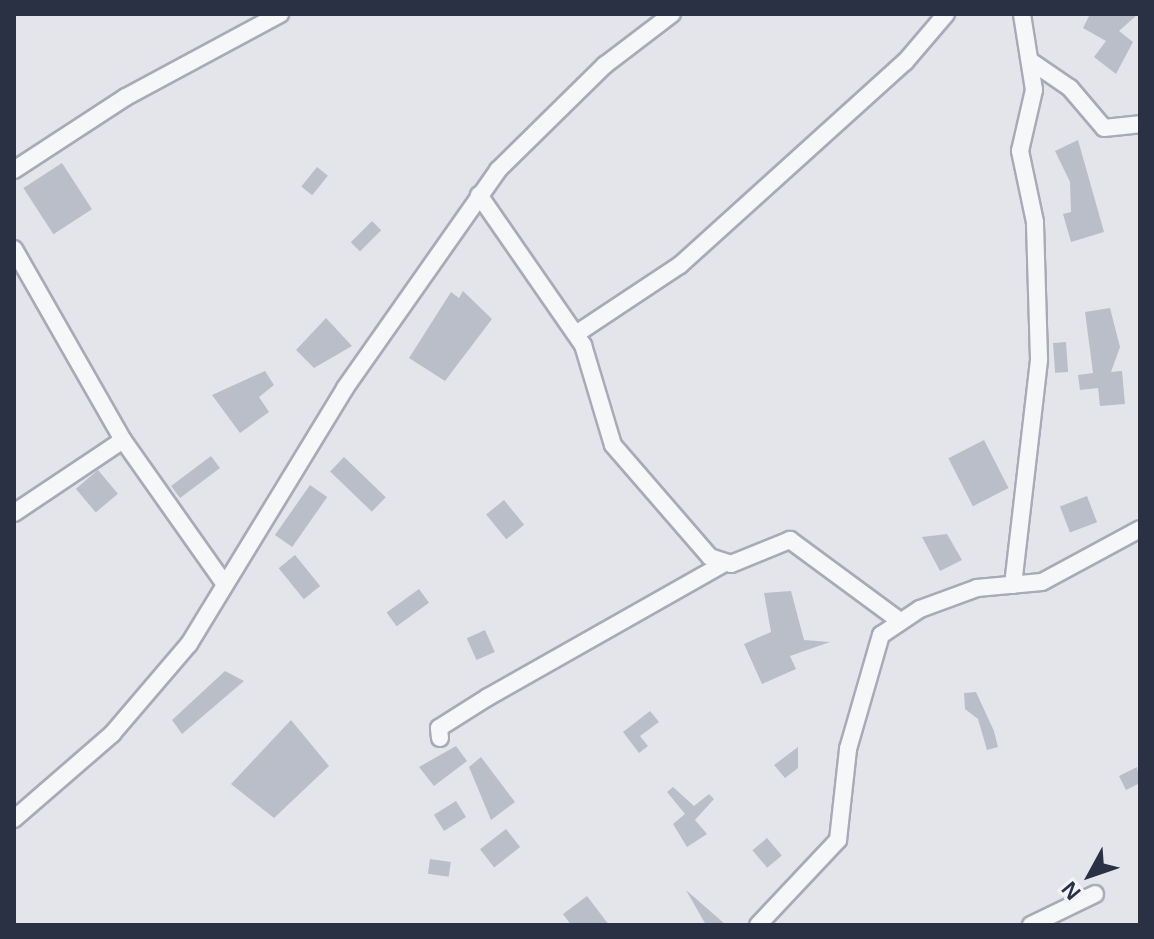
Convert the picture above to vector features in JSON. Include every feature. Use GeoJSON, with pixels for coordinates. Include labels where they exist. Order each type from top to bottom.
{"type":"FeatureCollection","features":[{"type":"Feature","properties":{"kind":"street"},"geometry":{"type":"LineString","coordinates":[[14,170],[126,97],[280,14]]}},
{"type":"Feature","properties":{"kind":"street"},"geometry":{"type":"LineString","coordinates":[[14,819],[144,700],[189,644],[345,388],[479,195],[542,123],[672,14]]}},
{"type":"Feature","properties":{"kind":"street"},"geometry":{"type":"LineString","coordinates":[[576,334],[680,265],[931,32],[946,14]]}},
{"type":"Feature","properties":{"kind":"street"},"geometry":{"type":"LineString","coordinates":[[931,32],[958,14]]}},
{"type":"Feature","properties":{"kind":"street"},"geometry":{"type":"LineString","coordinates":[[1013,585],[1039,359],[1035,222],[1020,151],[1032,62],[1021,18]]}},
{"type":"Feature","properties":{"kind":"street"},"geometry":{"type":"LineString","coordinates":[[1032,62],[1070,88],[1104,128],[1140,124]]}},
{"type":"Feature","properties":{"kind":"street"},"geometry":{"type":"LineString","coordinates":[[479,195],[576,334],[596,375],[601,423],[613,445],[723,564]]}},
{"type":"Feature","properties":{"kind":"street"},"geometry":{"type":"LineString","coordinates":[[14,249],[123,440],[224,583]]}},
{"type":"Feature","properties":{"kind":"street"},"geometry":{"type":"LineString","coordinates":[[14,513],[123,440]]}},
{"type":"Feature","properties":{"kind":"street"},"geometry":{"type":"LineString","coordinates":[[758,925],[838,840],[848,749],[873,652],[900,621],[977,588],[1042,582],[1140,529]]}},
{"type":"Feature","properties":{"kind":"street"},"geometry":{"type":"LineString","coordinates":[[440,738],[439,728],[488,697],[723,564],[790,540],[900,621]]}},
{"type":"Feature","properties":{"kind":"street"},"geometry":{"type":"LineString","coordinates":[[1031,925],[1095,894]]}},
{"type":"Feature","properties":{"kind":"building"},"geometry":{"type":"Polygon","coordinates":[[[1090,14],[1138,14],[1119,31],[1133,42],[1116,74],[1094,57],[1106,41],[1083,28],[1090,14]]]}},
{"type":"Feature","properties":{"kind":"building"},"geometry":{"type":"Polygon","coordinates":[[[1078,140],[1104,232],[1071,242],[1063,214],[1071,212],[1070,182],[1055,151],[1078,140]]]}},
{"type":"Feature","properties":{"kind":"building"},"geometry":{"type":"Polygon","coordinates":[[[62,163],[92,209],[53,234],[23,188],[62,163]]]}},
{"type":"Feature","properties":{"kind":"building"},"geometry":{"type":"Polygon","coordinates":[[[317,167],[328,176],[312,195],[301,186],[317,167]]]}},
{"type":"Feature","properties":{"kind":"building"},"geometry":{"type":"Polygon","coordinates":[[[372,221],[381,230],[360,251],[351,242],[372,221]]]}},
{"type":"Feature","properties":{"kind":"building"},"geometry":{"type":"Polygon","coordinates":[[[463,291],[492,319],[445,381],[409,358],[451,292],[459,298],[463,291]]]}},
{"type":"Feature","properties":{"kind":"building"},"geometry":{"type":"Polygon","coordinates":[[[1110,308],[1120,347],[1111,372],[1122,371],[1125,404],[1100,406],[1098,388],[1080,390],[1078,375],[1093,373],[1085,312],[1110,308]]]}},
{"type":"Feature","properties":{"kind":"building"},"geometry":{"type":"Polygon","coordinates":[[[326,318],[352,346],[314,368],[296,350],[326,318]]]}},
{"type":"Feature","properties":{"kind":"building"},"geometry":{"type":"Polygon","coordinates":[[[1066,342],[1068,372],[1055,373],[1053,343],[1066,342]]]}},
{"type":"Feature","properties":{"kind":"building"},"geometry":{"type":"Polygon","coordinates":[[[265,371],[274,385],[259,397],[269,412],[240,433],[212,395],[265,371]]]}},
{"type":"Feature","properties":{"kind":"building"},"geometry":{"type":"Polygon","coordinates":[[[984,440],[1009,488],[973,506],[948,458],[984,440]]]}},
{"type":"Feature","properties":{"kind":"building"},"geometry":{"type":"Polygon","coordinates":[[[211,456],[220,468],[180,498],[171,486],[211,456]]]}},
{"type":"Feature","properties":{"kind":"building"},"geometry":{"type":"Polygon","coordinates":[[[344,457],[386,497],[372,512],[330,471],[344,457]]]}},
{"type":"Feature","properties":{"kind":"building"},"geometry":{"type":"Polygon","coordinates":[[[98,470],[118,494],[96,512],[76,489],[98,470]]]}},
{"type":"Feature","properties":{"kind":"building"},"geometry":{"type":"Polygon","coordinates":[[[310,485],[327,497],[292,547],[275,535],[310,485]]]}},
{"type":"Feature","properties":{"kind":"building"},"geometry":{"type":"Polygon","coordinates":[[[1087,496],[1097,522],[1070,533],[1060,506],[1087,496]]]}},
{"type":"Feature","properties":{"kind":"building"},"geometry":{"type":"Polygon","coordinates":[[[504,500],[524,525],[506,539],[486,514],[504,500]]]}},
{"type":"Feature","properties":{"kind":"building"},"geometry":{"type":"Polygon","coordinates":[[[947,534],[962,560],[940,571],[922,537],[947,534]]]}},
{"type":"Feature","properties":{"kind":"building"},"geometry":{"type":"Polygon","coordinates":[[[295,555],[320,586],[304,599],[279,568],[295,555]]]}},
{"type":"Feature","properties":{"kind":"building"},"geometry":{"type":"Polygon","coordinates":[[[419,589],[429,603],[397,626],[387,613],[419,589]]]}},
{"type":"Feature","properties":{"kind":"building"},"geometry":{"type":"Polygon","coordinates":[[[791,591],[804,640],[830,642],[790,656],[796,669],[762,684],[744,644],[771,632],[764,593],[791,591]]]}},
{"type":"Feature","properties":{"kind":"building"},"geometry":{"type":"Polygon","coordinates":[[[485,630],[495,652],[476,660],[467,638],[485,630]]]}},
{"type":"Feature","properties":{"kind":"building"},"geometry":{"type":"Polygon","coordinates":[[[225,671],[244,681],[182,734],[172,720],[225,671]]]}},
{"type":"Feature","properties":{"kind":"building"},"geometry":{"type":"Polygon","coordinates":[[[976,692],[998,747],[987,750],[978,719],[965,709],[964,693],[976,692]]]}},
{"type":"Feature","properties":{"kind":"building"},"geometry":{"type":"Polygon","coordinates":[[[650,711],[659,722],[640,736],[648,746],[639,753],[623,732],[650,711]]]}},
{"type":"Feature","properties":{"kind":"building"},"geometry":{"type":"Polygon","coordinates":[[[291,720],[329,766],[274,818],[231,784],[291,720]]]}},
{"type":"Feature","properties":{"kind":"building"},"geometry":{"type":"Polygon","coordinates":[[[456,746],[467,761],[434,786],[419,767],[456,746]]]}},
{"type":"Feature","properties":{"kind":"building"},"geometry":{"type":"Polygon","coordinates":[[[798,747],[798,768],[785,778],[774,765],[798,747]]]}},
{"type":"Feature","properties":{"kind":"building"},"geometry":{"type":"Polygon","coordinates":[[[481,757],[515,802],[491,820],[469,767],[481,757]]]}},
{"type":"Feature","properties":{"kind":"building"},"geometry":{"type":"Polygon","coordinates":[[[1137,767],[1140,783],[1126,790],[1119,776],[1137,767]]]}},
{"type":"Feature","properties":{"kind":"building"},"geometry":{"type":"Polygon","coordinates":[[[673,787],[694,806],[709,794],[714,799],[695,820],[707,834],[687,847],[673,824],[685,814],[667,792],[673,787]]]}},
{"type":"Feature","properties":{"kind":"building"},"geometry":{"type":"Polygon","coordinates":[[[456,801],[466,817],[444,831],[434,815],[456,801]]]}},
{"type":"Feature","properties":{"kind":"building"},"geometry":{"type":"Polygon","coordinates":[[[506,829],[520,847],[494,867],[480,849],[506,829]]]}},
{"type":"Feature","properties":{"kind":"building"},"geometry":{"type":"Polygon","coordinates":[[[767,838],[782,856],[767,868],[752,850],[767,838]]]}},
{"type":"Feature","properties":{"kind":"building"},"geometry":{"type":"Polygon","coordinates":[[[430,859],[451,862],[449,877],[428,874],[430,859]]]}},
{"type":"Feature","properties":{"kind":"building"},"geometry":{"type":"Polygon","coordinates":[[[686,890],[726,925],[706,925],[686,890]]]}},
{"type":"Feature","properties":{"kind":"building"},"geometry":{"type":"Polygon","coordinates":[[[587,896],[609,925],[571,925],[563,914],[587,896]]]}}]}
